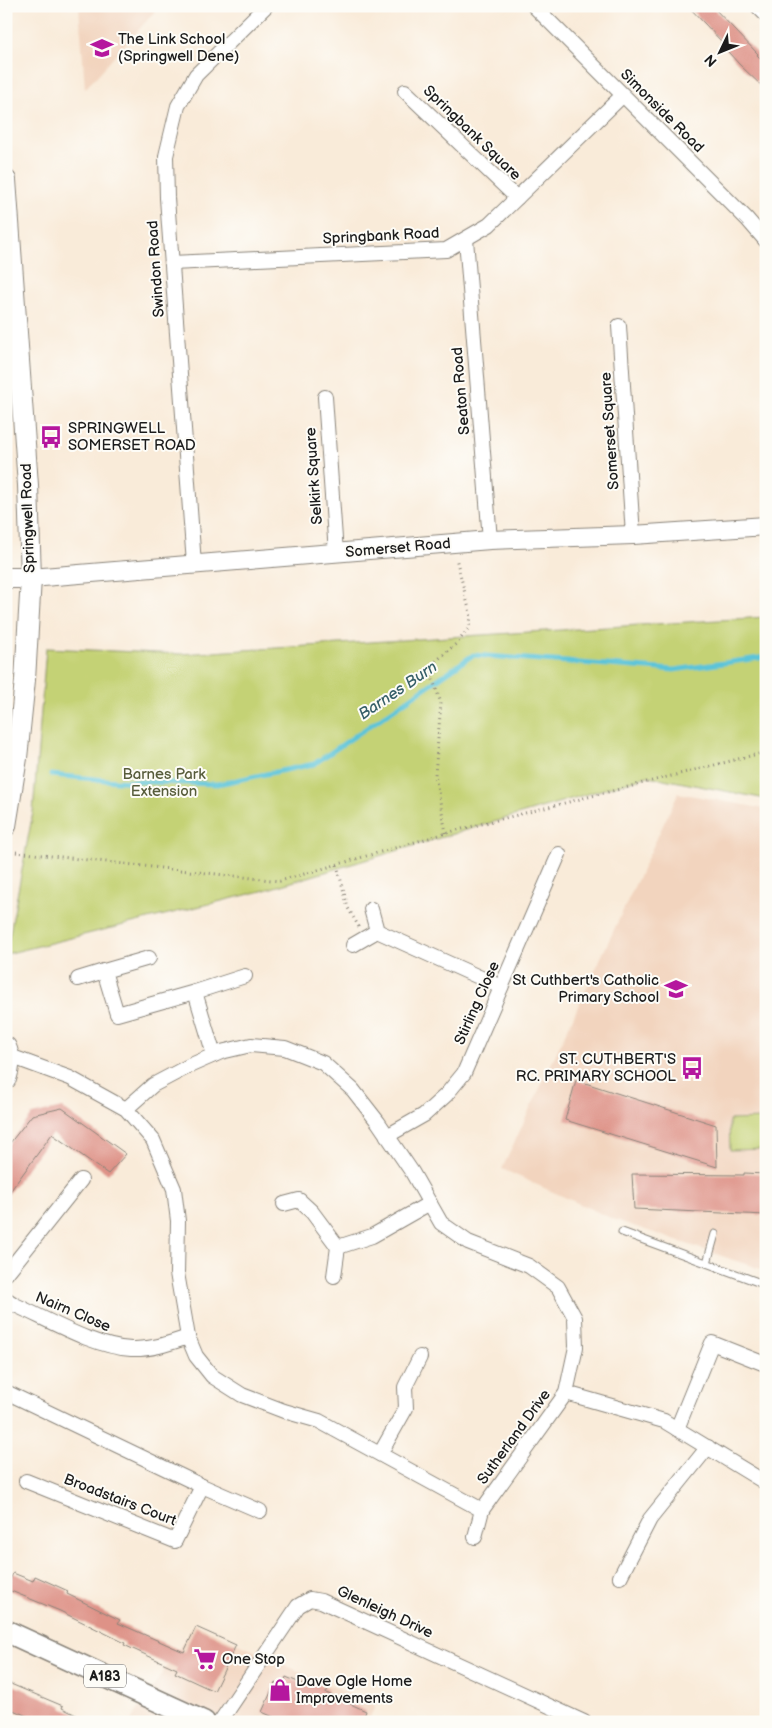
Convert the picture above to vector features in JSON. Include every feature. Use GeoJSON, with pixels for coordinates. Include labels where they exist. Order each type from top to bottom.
{"type":"FeatureCollection","features":[{"type":"Feature","properties":{"kind":"main road","name":"Springwell Road"},"geometry":{"type":"LineString","coordinates":[[6,180],[7,215],[28,486],[31,578],[25,680],[17,758],[6,826]]}},
{"type":"Feature","properties":{"kind":"main road"},"geometry":{"type":"LineString","coordinates":[[6,578],[31,578]]}},
{"type":"Feature","properties":{"kind":"main road"},"geometry":{"type":"LineString","coordinates":[[6,1079],[9,1070],[8,1051]]}},
{"type":"Feature","properties":{"kind":"main road","name":"A183"},"geometry":{"type":"LineString","coordinates":[[6,1631],[204,1722]]}},
{"type":"Feature","properties":{"kind":"street","name":"Swindon Road"},"geometry":{"type":"LineString","coordinates":[[194,564],[167,198],[166,156],[178,106],[196,75],[266,6]]}},
{"type":"Feature","properties":{"kind":"street","name":"Simonside Road"},"geometry":{"type":"LineString","coordinates":[[534,6],[747,219],[766,241]]}},
{"type":"Feature","properties":{"kind":"street"},"geometry":{"type":"LineString","coordinates":[[760,6],[766,12]]}},
{"type":"Feature","properties":{"kind":"street","name":"Springbank Square"},"geometry":{"type":"LineString","coordinates":[[405,91],[516,198]]}},
{"type":"Feature","properties":{"kind":"street","name":"Springbank Road"},"geometry":{"type":"LineString","coordinates":[[172,263],[446,250],[489,224],[623,95]]}},
{"type":"Feature","properties":{"kind":"street","name":"Seaton Road"},"geometry":{"type":"LineString","coordinates":[[466,239],[490,540]]}},
{"type":"Feature","properties":{"kind":"street","name":"Somerset Square"},"geometry":{"type":"LineString","coordinates":[[619,326],[633,535]]}},
{"type":"Feature","properties":{"kind":"street","name":"Selkirk Square"},"geometry":{"type":"LineString","coordinates":[[324,397],[336,553]]}},
{"type":"Feature","properties":{"kind":"street","name":"Somerset Road"},"geometry":{"type":"LineString","coordinates":[[31,578],[490,540],[633,535],[766,526]]}},
{"type":"Feature","properties":{"kind":"street","name":"Stirling Close"},"geometry":{"type":"LineString","coordinates":[[387,1136],[424,1115],[464,1073],[559,854]]}},
{"type":"Feature","properties":{"kind":"street"},"geometry":{"type":"LineString","coordinates":[[371,909],[365,938],[501,987]]}},
{"type":"Feature","properties":{"kind":"street"},"geometry":{"type":"LineString","coordinates":[[78,979],[149,958]]}},
{"type":"Feature","properties":{"kind":"street"},"geometry":{"type":"LineString","coordinates":[[104,971],[117,1014],[245,976]]}},
{"type":"Feature","properties":{"kind":"street"},"geometry":{"type":"LineString","coordinates":[[195,992],[214,1055]]}},
{"type":"Feature","properties":{"kind":"street","name":"Sutherland Drive"},"geometry":{"type":"LineString","coordinates":[[126,1109],[153,1084],[214,1055],[251,1045],[285,1048],[323,1063],[353,1090],[387,1136],[412,1172],[441,1223],[468,1242],[529,1266],[558,1287],[575,1318],[576,1348],[566,1393],[482,1510]]}},
{"type":"Feature","properties":{"kind":"street"},"geometry":{"type":"LineString","coordinates":[[8,1051],[70,1078],[126,1109],[153,1140],[174,1189],[178,1222],[177,1273],[188,1337],[196,1356],[212,1376],[242,1395],[284,1411],[319,1421],[482,1510],[476,1537]]}},
{"type":"Feature","properties":{"kind":"street"},"geometry":{"type":"LineString","coordinates":[[6,1274],[81,1180]]}},
{"type":"Feature","properties":{"kind":"street"},"geometry":{"type":"LineString","coordinates":[[284,1204],[299,1200],[312,1212],[338,1247],[334,1276]]}},
{"type":"Feature","properties":{"kind":"street"},"geometry":{"type":"LineString","coordinates":[[338,1247],[372,1236],[430,1203]]}},
{"type":"Feature","properties":{"kind":"street","name":"Nairn Close"},"geometry":{"type":"LineString","coordinates":[[6,1298],[108,1346],[132,1349],[148,1348],[188,1337]]}},
{"type":"Feature","properties":{"kind":"street"},"geometry":{"type":"LineString","coordinates":[[677,1429],[712,1343],[765,1364]]}},
{"type":"Feature","properties":{"kind":"street"},"geometry":{"type":"LineString","coordinates":[[380,1454],[406,1408],[405,1386],[420,1357]]}},
{"type":"Feature","properties":{"kind":"street"},"geometry":{"type":"LineString","coordinates":[[6,1392],[202,1486],[260,1511]]}},
{"type":"Feature","properties":{"kind":"street"},"geometry":{"type":"LineString","coordinates":[[566,1393],[664,1421],[766,1483]]}},
{"type":"Feature","properties":{"kind":"street"},"geometry":{"type":"LineString","coordinates":[[620,1577],[650,1519],[708,1447]]}},
{"type":"Feature","properties":{"kind":"street","name":"Broadstairs Court"},"geometry":{"type":"LineString","coordinates":[[26,1482],[175,1541],[202,1486]]}},
{"type":"Feature","properties":{"kind":"street","name":"Glenleigh Drive"},"geometry":{"type":"LineString","coordinates":[[220,1722],[298,1606],[310,1599],[321,1601],[584,1722]]}},
{"type":"Feature","properties":{"kind":"lane"},"geometry":{"type":"LineString","coordinates":[[622,1232],[766,1285]]}},
{"type":"Feature","properties":{"kind":"lane"},"geometry":{"type":"LineString","coordinates":[[707,1263],[715,1234]]}},
{"type":"Feature","properties":{"kind":"path"},"geometry":{"type":"LineString","coordinates":[[446,833],[435,774],[441,702],[432,678],[435,662],[458,642],[469,628],[471,616],[452,543]]}},
{"type":"Feature","properties":{"kind":"path"},"geometry":{"type":"LineString","coordinates":[[6,850],[280,881],[446,833],[766,752]]}},
{"type":"Feature","properties":{"kind":"path"},"geometry":{"type":"LineString","coordinates":[[337,865],[348,908],[365,938]]}},
{"type":"Feature","properties":{"kind":"shaded area","name":"The Link School (Springwell Dene)"},"geometry":{"type":"Polygon","coordinates":[[[79,6],[160,6],[85,89],[79,6]]]}},
{"type":"Feature","properties":{"kind":"shaded area","name":"St Cuthbert's Catholic Primary School"},"geometry":{"type":"Polygon","coordinates":[[[678,793],[766,809],[766,1271],[613,1219],[502,1169],[678,793]]]}},
{"type":"Feature","properties":{"kind":"shaded area"},"geometry":{"type":"Polygon","coordinates":[[[195,1624],[375,1706],[368,1722],[130,1722],[195,1624]]]}},
{"type":"Feature","properties":{"kind":"green space","name":"Barnes Park Extension"},"geometry":{"type":"Polygon","coordinates":[[[766,617],[766,799],[648,776],[258,892],[6,954],[33,812],[46,648],[181,654],[766,617]]]}},
{"type":"Feature","properties":{"kind":"green space"},"geometry":{"type":"Polygon","coordinates":[[[766,1119],[766,1149],[730,1150],[729,1120],[766,1119]]]}},
{"type":"Feature","properties":{"kind":"building"},"geometry":{"type":"Polygon","coordinates":[[[688,6],[712,6],[758,54],[766,64],[766,90],[739,64],[720,43],[722,42],[688,6]]]}},
{"type":"Feature","properties":{"kind":"building"},"geometry":{"type":"Polygon","coordinates":[[[576,1080],[716,1125],[717,1167],[565,1120],[576,1080]]]}},
{"type":"Feature","properties":{"kind":"building"},"geometry":{"type":"Polygon","coordinates":[[[62,1108],[126,1154],[108,1174],[52,1134],[6,1197],[6,1148],[32,1115],[62,1108]]]}},
{"type":"Feature","properties":{"kind":"building"},"geometry":{"type":"Polygon","coordinates":[[[744,1173],[766,1174],[766,1215],[634,1209],[632,1174],[744,1175],[744,1173]]]}},
{"type":"Feature","properties":{"kind":"building"},"geometry":{"type":"Polygon","coordinates":[[[13,1573],[33,1581],[35,1576],[68,1591],[67,1594],[120,1620],[118,1623],[184,1652],[196,1627],[236,1645],[214,1691],[175,1673],[177,1669],[124,1645],[125,1643],[60,1611],[6,1589],[13,1573]]]}},
{"type":"Feature","properties":{"kind":"building"},"geometry":{"type":"Polygon","coordinates":[[[286,1677],[310,1687],[312,1682],[328,1689],[326,1693],[366,1711],[362,1722],[285,1722],[262,1712],[275,1683],[282,1686],[286,1677]]]}},
{"type":"Feature","properties":{"kind":"building"},"geometry":{"type":"Polygon","coordinates":[[[6,1682],[63,1706],[62,1708],[90,1722],[41,1722],[6,1707],[6,1682]]]}},
{"type":"Feature","properties":{"kind":"waterway","name":"Barnes Burn"},"geometry":{"type":"LineString","coordinates":[[51,775],[117,781],[218,784],[314,764],[473,655],[674,670],[766,657]]}},
{"type":"Feature","properties":{"kind":"place","name":"The Link School (Springwell Dene)"},"geometry":{"type":"Point","coordinates":[102,48]}},
{"type":"Feature","properties":{"kind":"place","name":"SPRINGWELL SOMERSET ROAD"},"geometry":{"type":"Point","coordinates":[51,437]}},
{"type":"Feature","properties":{"kind":"place","name":"St Cuthbert's Catholic Primary School"},"geometry":{"type":"Point","coordinates":[676,989]}},
{"type":"Feature","properties":{"kind":"place","name":"ST. CUTHBERT'S RC. PRIMARY SCHOOL"},"geometry":{"type":"Point","coordinates":[692,1068]}},
{"type":"Feature","properties":{"kind":"place","name":"One Stop"},"geometry":{"type":"Point","coordinates":[205,1659]}},
{"type":"Feature","properties":{"kind":"place","name":"Dave Ogle Home Improvements"},"geometry":{"type":"Point","coordinates":[280,1690]}}]}
